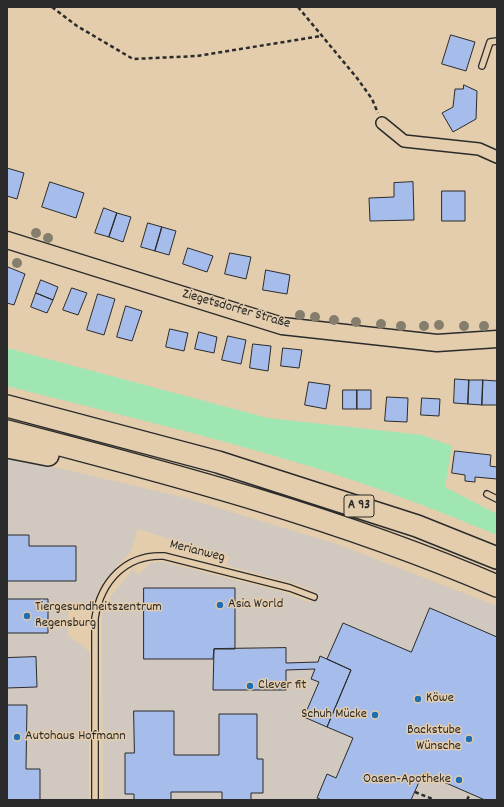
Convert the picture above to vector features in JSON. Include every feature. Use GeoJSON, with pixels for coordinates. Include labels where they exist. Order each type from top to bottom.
{"type":"FeatureCollection","features":[{"type":"Feature","properties":{"kind":"highway","name":"A 93"},"geometry":{"type":"LineString","coordinates":[[7,406],[226,464],[417,526],[497,558]]}},
{"type":"Feature","properties":{"kind":"highway","name":"A 93"},"geometry":{"type":"LineString","coordinates":[[7,431],[147,467],[224,489],[401,548],[497,586]]}},
{"type":"Feature","properties":{"kind":"highway"},"geometry":{"type":"LineString","coordinates":[[7,448],[46,454],[104,468],[147,467]]}},
{"type":"Feature","properties":{"kind":"street"},"geometry":{"type":"LineString","coordinates":[[382,123],[404,141],[479,149],[497,156]]}},
{"type":"Feature","properties":{"kind":"street","name":"Ziegetsdorfer Straße"},"geometry":{"type":"LineString","coordinates":[[7,240],[282,326],[437,343],[497,339]]}},
{"type":"Feature","properties":{"kind":"lane"},"geometry":{"type":"LineString","coordinates":[[482,66],[490,42],[497,41]]}},
{"type":"Feature","properties":{"kind":"lane"},"geometry":{"type":"LineString","coordinates":[[486,494],[497,499]]}},
{"type":"Feature","properties":{"kind":"lane","name":"Merianweg"},"geometry":{"type":"LineString","coordinates":[[95,800],[95,618],[98,600],[104,589],[125,566],[136,559],[150,555],[164,556],[290,588],[314,598]]}},
{"type":"Feature","properties":{"kind":"path"},"geometry":{"type":"LineString","coordinates":[[52,7],[77,26],[133,59],[197,56],[321,36]]}},
{"type":"Feature","properties":{"kind":"path"},"geometry":{"type":"LineString","coordinates":[[298,7],[372,99],[382,123]]}},
{"type":"Feature","properties":{"kind":"path"},"geometry":{"type":"LineString","coordinates":[[415,792],[434,800]]}},
{"type":"Feature","properties":{"kind":"path"},"geometry":{"type":"LineString","coordinates":[[467,800],[470,794]]}},
{"type":"Feature","properties":{"kind":"shaded area"},"geometry":{"type":"Polygon","coordinates":[[[7,456],[182,497],[337,544],[497,606],[497,800],[103,800],[102,607],[105,607],[111,596],[133,569],[139,575],[150,563],[163,562],[286,593],[311,603],[316,592],[299,585],[226,565],[230,557],[138,529],[131,551],[102,583],[92,607],[68,606],[68,635],[90,652],[89,800],[7,800],[7,456]]]}},
{"type":"Feature","properties":{"kind":"green space"},"geometry":{"type":"Polygon","coordinates":[[[7,348],[268,418],[422,435],[452,446],[445,487],[497,514],[497,535],[452,516],[359,482],[312,467],[198,435],[7,386],[7,348]]]}},
{"type":"Feature","properties":{"kind":"building"},"geometry":{"type":"Polygon","coordinates":[[[451,35],[475,42],[466,71],[442,64],[451,35]]]}},
{"type":"Feature","properties":{"kind":"building"},"geometry":{"type":"Polygon","coordinates":[[[464,85],[477,91],[476,119],[453,132],[442,113],[453,107],[455,89],[463,89],[464,85]]]}},
{"type":"Feature","properties":{"kind":"building"},"geometry":{"type":"Polygon","coordinates":[[[7,168],[24,173],[17,199],[7,196],[7,168]]]}},
{"type":"Feature","properties":{"kind":"building"},"geometry":{"type":"Polygon","coordinates":[[[50,182],[84,193],[76,218],[42,207],[50,182]]]}},
{"type":"Feature","properties":{"kind":"building"},"geometry":{"type":"Polygon","coordinates":[[[413,182],[414,220],[370,221],[369,198],[394,197],[394,183],[413,182]]]}},
{"type":"Feature","properties":{"kind":"building"},"geometry":{"type":"Polygon","coordinates":[[[442,191],[465,191],[465,221],[442,221],[442,191]]]}},
{"type":"Feature","properties":{"kind":"building"},"geometry":{"type":"Polygon","coordinates":[[[104,208],[117,213],[109,237],[95,233],[104,208]]]}},
{"type":"Feature","properties":{"kind":"building"},"geometry":{"type":"Polygon","coordinates":[[[117,213],[131,217],[123,242],[109,237],[117,213]]]}},
{"type":"Feature","properties":{"kind":"building"},"geometry":{"type":"Polygon","coordinates":[[[148,223],[162,227],[155,251],[141,247],[148,223]]]}},
{"type":"Feature","properties":{"kind":"building"},"geometry":{"type":"Polygon","coordinates":[[[162,227],[176,231],[169,255],[155,251],[162,227]]]}},
{"type":"Feature","properties":{"kind":"building"},"geometry":{"type":"Polygon","coordinates":[[[188,248],[213,256],[207,272],[183,264],[188,248]]]}},
{"type":"Feature","properties":{"kind":"building"},"geometry":{"type":"Polygon","coordinates":[[[230,253],[251,257],[246,279],[225,274],[230,253]]]}},
{"type":"Feature","properties":{"kind":"building"},"geometry":{"type":"Polygon","coordinates":[[[8,267],[25,274],[14,305],[7,303],[8,267]]]}},
{"type":"Feature","properties":{"kind":"building"},"geometry":{"type":"Polygon","coordinates":[[[266,270],[290,275],[287,294],[263,290],[266,270]]]}},
{"type":"Feature","properties":{"kind":"building"},"geometry":{"type":"Polygon","coordinates":[[[41,280],[58,287],[53,300],[36,293],[41,280]]]}},
{"type":"Feature","properties":{"kind":"building"},"geometry":{"type":"Polygon","coordinates":[[[72,288],[87,293],[78,315],[63,310],[72,288]]]}},
{"type":"Feature","properties":{"kind":"building"},"geometry":{"type":"Polygon","coordinates":[[[36,293],[53,300],[47,313],[31,307],[36,293]]]}},
{"type":"Feature","properties":{"kind":"building"},"geometry":{"type":"Polygon","coordinates":[[[98,294],[115,299],[104,335],[87,330],[98,294]]]}},
{"type":"Feature","properties":{"kind":"building"},"geometry":{"type":"Polygon","coordinates":[[[126,306],[142,311],[132,341],[117,337],[126,306]]]}},
{"type":"Feature","properties":{"kind":"building"},"geometry":{"type":"Polygon","coordinates":[[[170,329],[188,333],[184,351],[166,347],[170,329]]]}},
{"type":"Feature","properties":{"kind":"building"},"geometry":{"type":"Polygon","coordinates":[[[199,332],[217,337],[214,353],[195,349],[199,332]]]}},
{"type":"Feature","properties":{"kind":"building"},"geometry":{"type":"Polygon","coordinates":[[[228,336],[246,340],[241,364],[222,360],[228,336]]]}},
{"type":"Feature","properties":{"kind":"building"},"geometry":{"type":"Polygon","coordinates":[[[253,344],[271,346],[268,371],[250,368],[253,344]]]}},
{"type":"Feature","properties":{"kind":"building"},"geometry":{"type":"Polygon","coordinates":[[[283,348],[302,350],[299,368],[281,366],[283,348]]]}},
{"type":"Feature","properties":{"kind":"building"},"geometry":{"type":"Polygon","coordinates":[[[455,379],[469,380],[468,404],[454,403],[455,379]]]}},
{"type":"Feature","properties":{"kind":"building"},"geometry":{"type":"Polygon","coordinates":[[[469,380],[483,380],[482,405],[468,404],[469,380]]]}},
{"type":"Feature","properties":{"kind":"building"},"geometry":{"type":"Polygon","coordinates":[[[483,380],[497,381],[497,405],[482,405],[483,380]]]}},
{"type":"Feature","properties":{"kind":"building"},"geometry":{"type":"Polygon","coordinates":[[[309,382],[330,385],[326,409],[305,405],[309,382]]]}},
{"type":"Feature","properties":{"kind":"building"},"geometry":{"type":"Polygon","coordinates":[[[343,390],[357,390],[357,409],[343,409],[343,390]]]}},
{"type":"Feature","properties":{"kind":"building"},"geometry":{"type":"Polygon","coordinates":[[[357,390],[371,390],[371,409],[357,409],[357,390]]]}},
{"type":"Feature","properties":{"kind":"building"},"geometry":{"type":"Polygon","coordinates":[[[387,397],[408,398],[407,422],[385,421],[387,397]]]}},
{"type":"Feature","properties":{"kind":"building"},"geometry":{"type":"Polygon","coordinates":[[[422,398],[440,399],[439,416],[421,415],[422,398]]]}},
{"type":"Feature","properties":{"kind":"building"},"geometry":{"type":"Polygon","coordinates":[[[455,451],[491,455],[490,466],[497,467],[497,479],[475,477],[475,482],[465,481],[465,475],[452,473],[455,451]]]}},
{"type":"Feature","properties":{"kind":"building"},"geometry":{"type":"Polygon","coordinates":[[[7,535],[29,535],[29,546],[76,546],[76,581],[7,581],[7,535]]]}},
{"type":"Feature","properties":{"kind":"building"},"geometry":{"type":"Polygon","coordinates":[[[144,588],[235,588],[235,649],[214,649],[213,659],[144,659],[144,588]]]}},
{"type":"Feature","properties":{"kind":"building","name":"Tiergesundheitszentrum Regensburg"},"geometry":{"type":"Polygon","coordinates":[[[7,599],[48,599],[48,633],[7,633],[7,599]]]}},
{"type":"Feature","properties":{"kind":"building","name":"Köwe"},"geometry":{"type":"Polygon","coordinates":[[[430,608],[497,637],[497,800],[485,800],[423,773],[411,800],[322,800],[317,798],[327,774],[336,778],[353,738],[327,727],[351,670],[327,659],[343,623],[411,652],[430,608]]]}},
{"type":"Feature","properties":{"kind":"building","name":"Clever fit"},"geometry":{"type":"Polygon","coordinates":[[[286,648],[286,663],[318,662],[320,656],[351,670],[327,727],[304,717],[319,682],[311,679],[315,669],[286,670],[286,690],[213,690],[214,649],[286,648]]]}},
{"type":"Feature","properties":{"kind":"building"},"geometry":{"type":"Polygon","coordinates":[[[36,657],[37,687],[7,688],[7,658],[36,657]]]}},
{"type":"Feature","properties":{"kind":"building","name":"Autohaus Hofmann"},"geometry":{"type":"Polygon","coordinates":[[[7,705],[27,705],[26,769],[40,769],[40,800],[7,800],[7,705]]]}},
{"type":"Feature","properties":{"kind":"building"},"geometry":{"type":"Polygon","coordinates":[[[134,711],[174,711],[174,755],[219,755],[219,714],[257,714],[257,759],[263,759],[263,793],[251,793],[251,800],[222,800],[222,792],[171,792],[171,800],[134,800],[134,794],[125,794],[125,753],[134,753],[134,711]]]}},
{"type":"Feature","properties":{"kind":"place","name":"Asia World"},"geometry":{"type":"Point","coordinates":[220,605]}},
{"type":"Feature","properties":{"kind":"place","name":"Tiergesundheitszentrum Regensburg"},"geometry":{"type":"Point","coordinates":[27,616]}},
{"type":"Feature","properties":{"kind":"place","name":"Clever fit"},"geometry":{"type":"Point","coordinates":[250,686]}},
{"type":"Feature","properties":{"kind":"place","name":"Köwe"},"geometry":{"type":"Point","coordinates":[418,699]}},
{"type":"Feature","properties":{"kind":"place","name":"Schuh Mücke"},"geometry":{"type":"Point","coordinates":[375,715]}},
{"type":"Feature","properties":{"kind":"place","name":"Autohaus Hofmann"},"geometry":{"type":"Point","coordinates":[17,737]}},
{"type":"Feature","properties":{"kind":"place","name":"Backstube Wünsche"},"geometry":{"type":"Point","coordinates":[469,739]}},
{"type":"Feature","properties":{"kind":"place","name":"Oasen-Apotheke"},"geometry":{"type":"Point","coordinates":[459,780]}}]}
